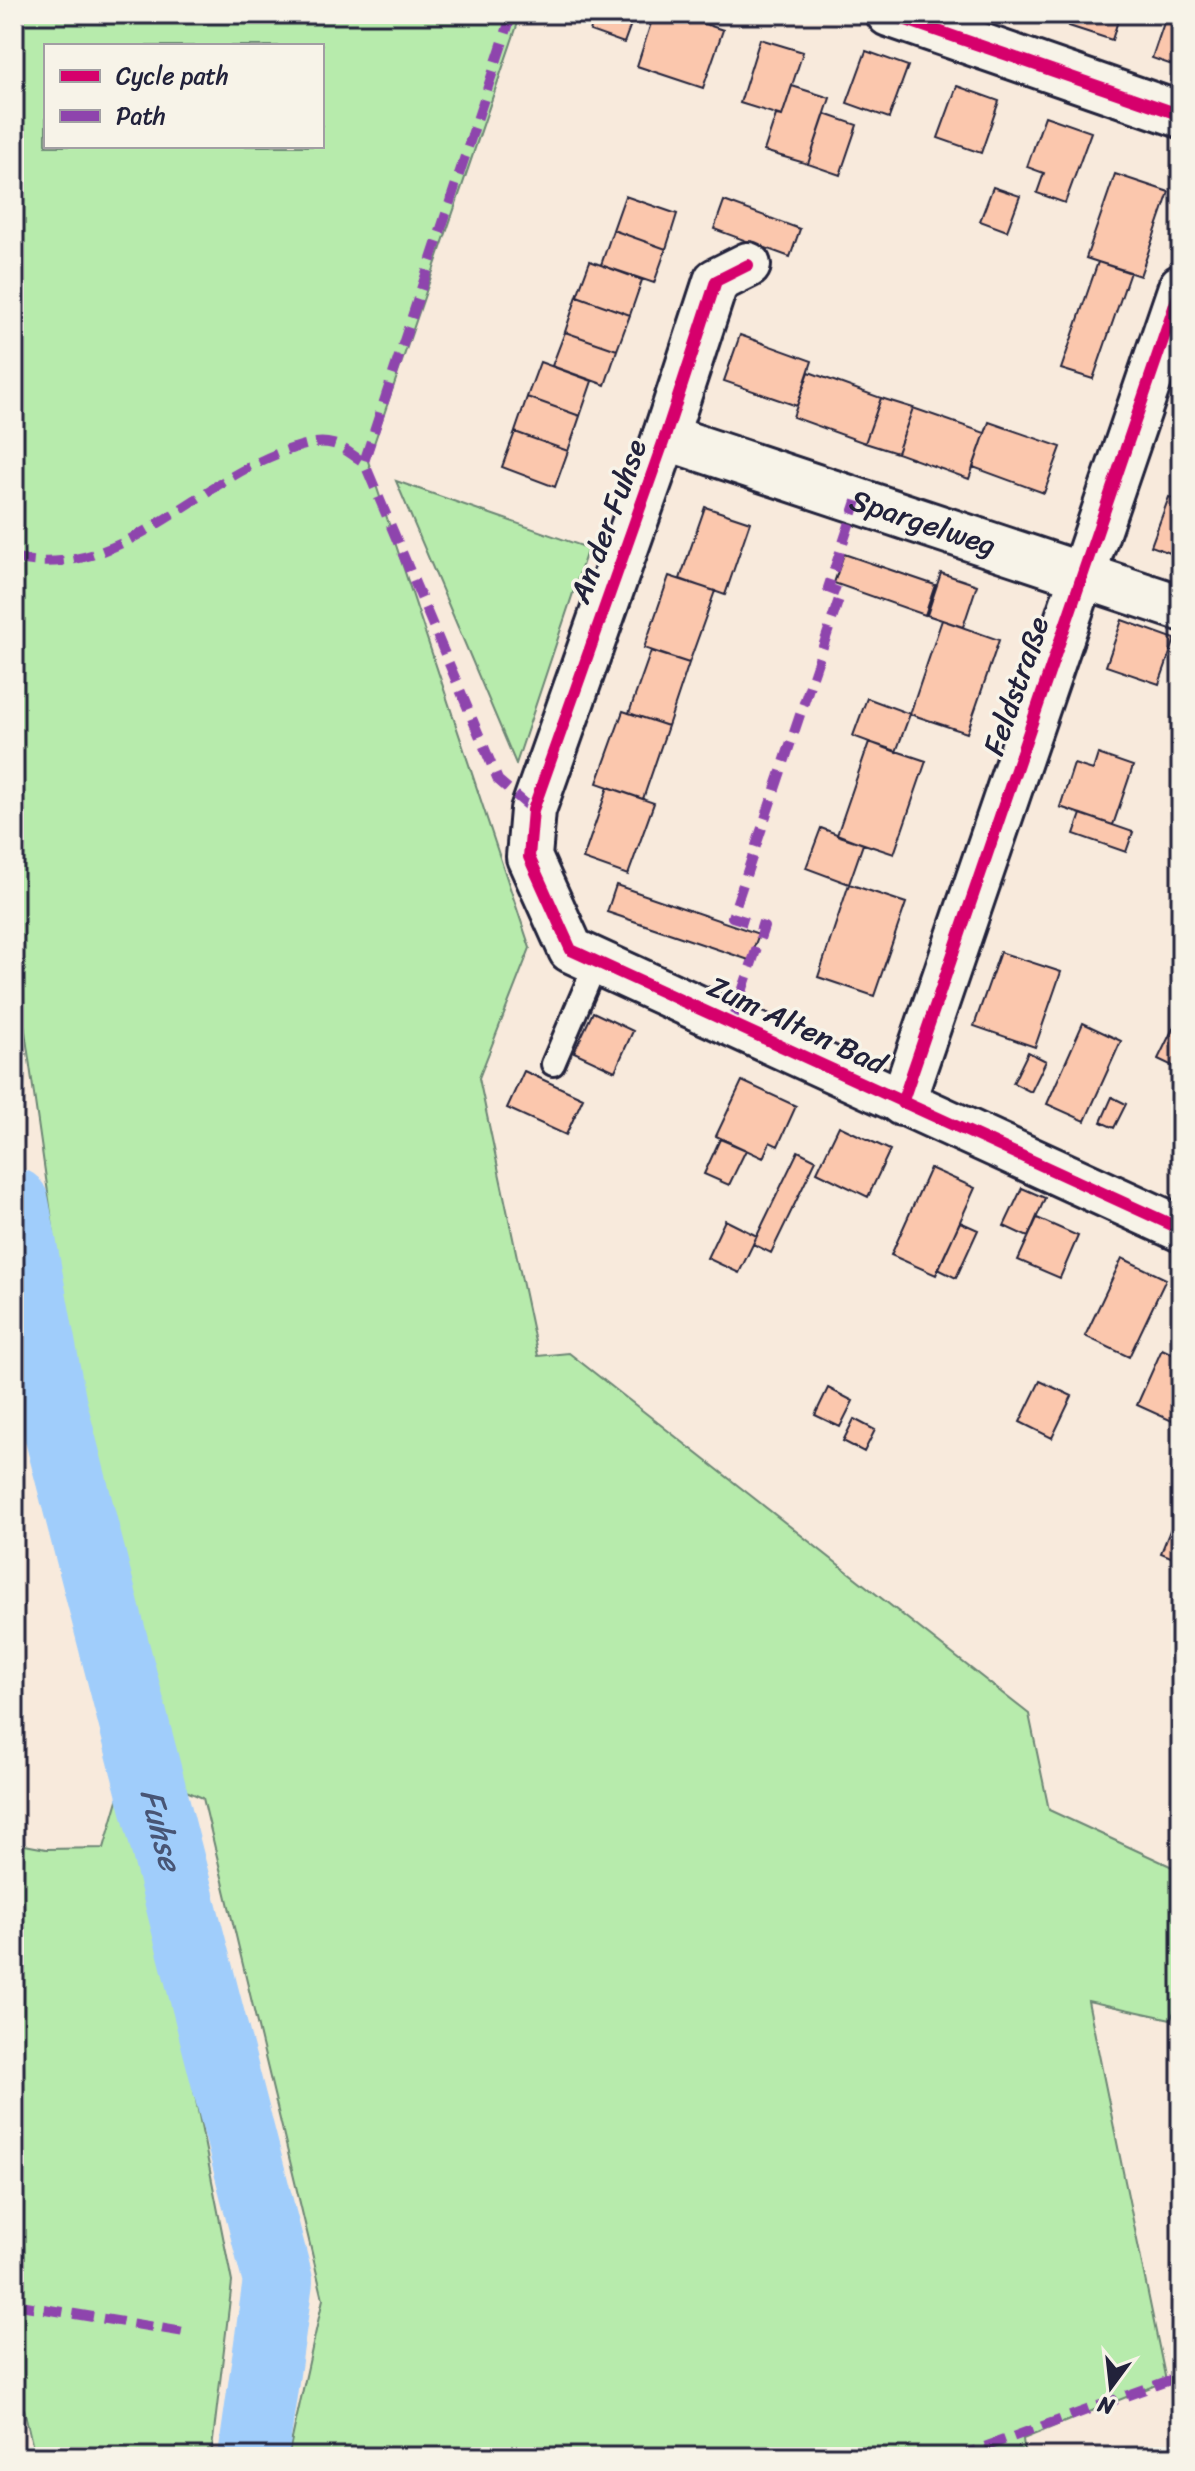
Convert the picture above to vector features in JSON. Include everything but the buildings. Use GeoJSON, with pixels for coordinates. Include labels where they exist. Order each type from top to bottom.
{"type":"FeatureCollection","features":[{"type":"Feature","properties":{"kind":"street"},"geometry":{"type":"LineString","coordinates":[[889,14],[1181,115]]}},
{"type":"Feature","properties":{"kind":"street","name":"An der Fuhse"},"geometry":{"type":"LineString","coordinates":[[533,810],[665,437],[716,281],[748,265]]}},
{"type":"Feature","properties":{"kind":"street","name":"Feldstraße"},"geometry":{"type":"LineString","coordinates":[[902,1103],[1181,287]]}},
{"type":"Feature","properties":{"kind":"street","name":"Spargelweg"},"geometry":{"type":"LineString","coordinates":[[665,437],[1181,608]]}},
{"type":"Feature","properties":{"kind":"street","name":"Zum Alten Bad"},"geometry":{"type":"LineString","coordinates":[[533,810],[529,857],[571,950],[1181,1229]]}},
{"type":"Feature","properties":{"kind":"lane"},"geometry":{"type":"LineString","coordinates":[[553,1064],[597,961]]}},
{"type":"Feature","properties":{"kind":"green space"},"geometry":{"type":"Polygon","coordinates":[[[14,14],[521,14],[368,461],[530,948],[479,1078],[538,1356],[569,1353],[1029,1714],[1049,1810],[1181,1871],[1181,1995],[1171,2019],[1088,2001],[1166,2381],[1023,2439],[1025,2457],[288,2457],[323,2299],[203,1798],[186,1791],[79,1410],[14,954],[14,14]]]}},
{"type":"Feature","properties":{"kind":"green space"},"geometry":{"type":"Polygon","coordinates":[[[396,481],[588,548],[516,764],[396,481]]]}},
{"type":"Feature","properties":{"kind":"green space"},"geometry":{"type":"Polygon","coordinates":[[[129,1762],[232,2282],[211,2457],[35,2457],[24,2409],[14,2405],[14,1843],[46,1849],[104,1848],[129,1762]]]}},
{"type":"Feature","properties":{"kind":"waterway","name":"Fuhse"},"geometry":{"type":"LineString","coordinates":[[14,1203],[52,1406],[278,2281],[253,2457]]}},
{"type":"Feature","properties":{"kind":"marked path"},"geometry":{"type":"LineString","coordinates":[[512,14],[364,462],[498,780],[533,810]]}},
{"type":"Feature","properties":{"kind":"marked path"},"geometry":{"type":"LineString","coordinates":[[14,558],[53,562],[89,556],[157,524],[256,463],[301,446],[333,444],[364,462]]}},
{"type":"Feature","properties":{"kind":"marked path"},"geometry":{"type":"LineString","coordinates":[[731,1024],[764,927],[732,917],[841,593],[828,588],[857,501]]}},
{"type":"Feature","properties":{"kind":"marked path"},"geometry":{"type":"LineString","coordinates":[[14,2304],[184,2332]]}},
{"type":"Feature","properties":{"kind":"marked path"},"geometry":{"type":"LineString","coordinates":[[957,2457],[1181,2376]]}},
{"type":"Feature","properties":{"kind":"cycle path"},"geometry":{"type":"LineString","coordinates":[[889,14],[1181,115]]}},
{"type":"Feature","properties":{"kind":"cycle path"},"geometry":{"type":"LineString","coordinates":[[748,265],[716,281],[665,437],[533,810],[529,857],[571,950],[1181,1229]]}},
{"type":"Feature","properties":{"kind":"cycle path"},"geometry":{"type":"LineString","coordinates":[[902,1103],[1181,287]]}}]}
